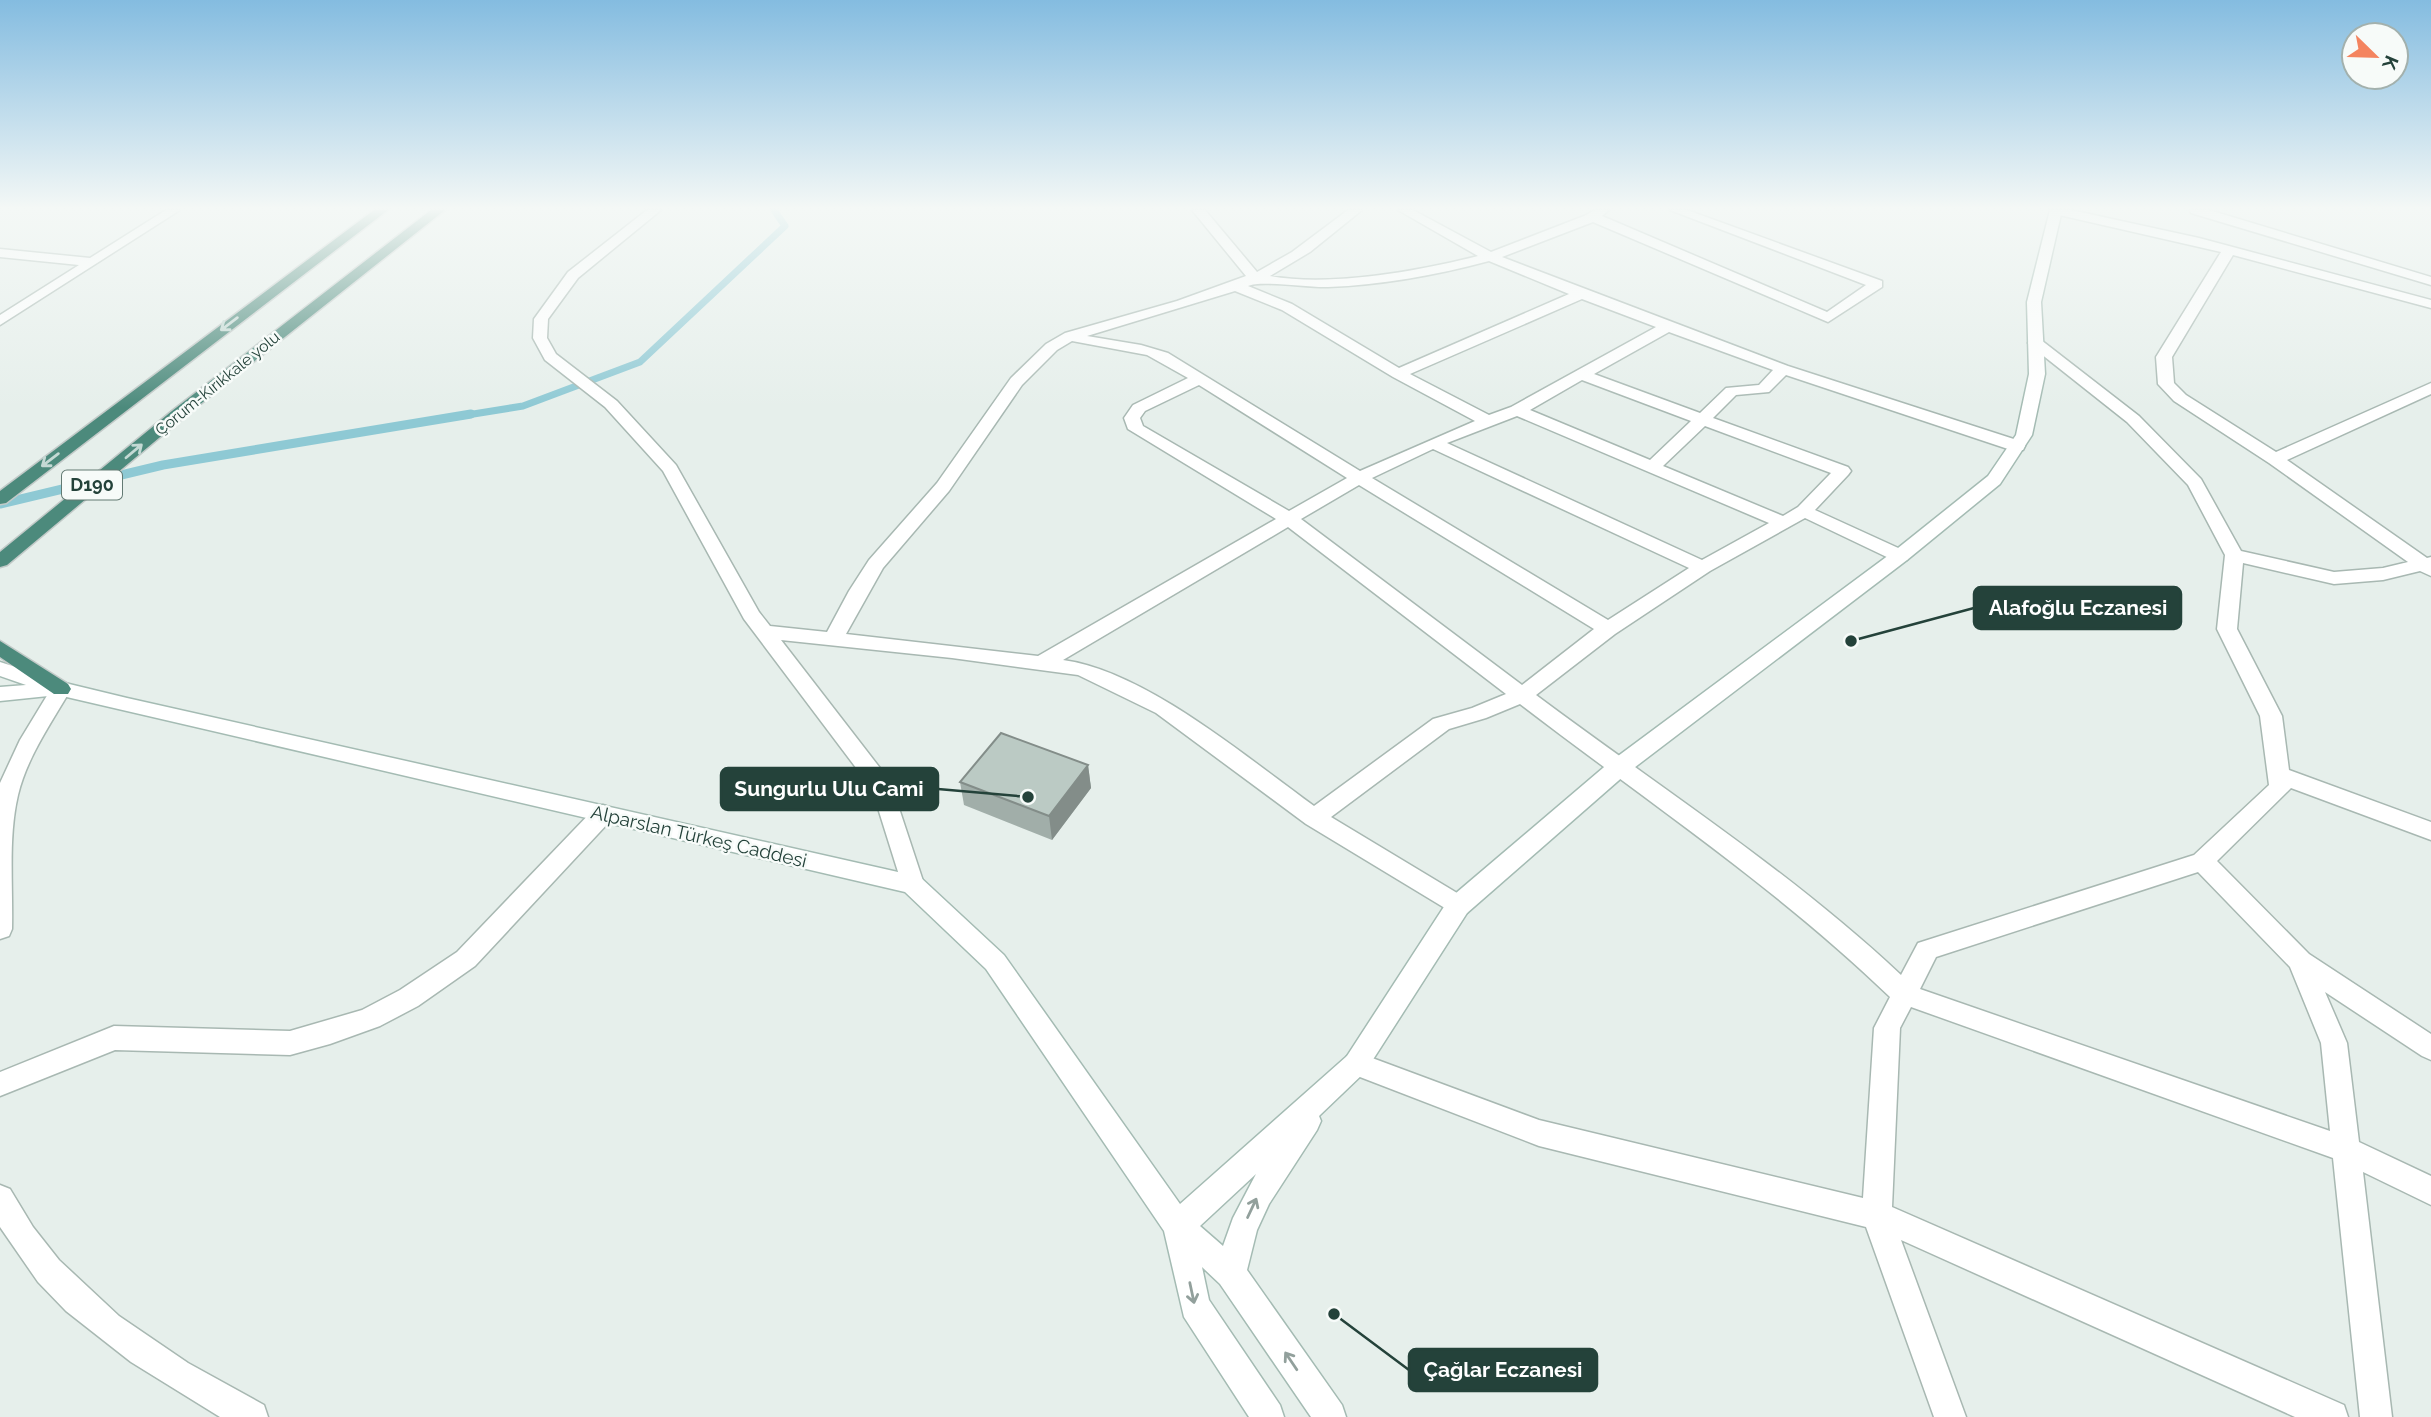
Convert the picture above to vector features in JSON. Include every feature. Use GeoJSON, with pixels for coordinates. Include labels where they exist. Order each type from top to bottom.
{"type":"FeatureCollection","features":[{"type":"Feature","properties":{"kind":"highway","name":"Çorum-Kırıkkale yolu"},"geometry":{"type":"LineString","coordinates":[[0,499],[294,276]]}},
{"type":"Feature","properties":{"kind":"highway","name":"Çorum-Kırıkkale yolu"},"geometry":{"type":"LineString","coordinates":[[3,559],[178,414],[354,276]]}},
{"type":"Feature","properties":{"kind":"highway"},"geometry":{"type":"LineString","coordinates":[[0,648],[61,689]]}},
{"type":"Feature","properties":{"kind":"street"},"geometry":{"type":"LineString","coordinates":[[0,321],[70,276]]}},
{"type":"Feature","properties":{"kind":"street"},"geometry":{"type":"LineString","coordinates":[[572,276],[541,318],[540,338],[550,357],[611,404],[670,470],[751,615],[881,787],[912,884],[995,962],[1178,1226],[1231,1273],[1330,1417]]}},
{"type":"Feature","properties":{"kind":"street"},"geometry":{"type":"LineString","coordinates":[[834,639],[853,600],[876,564],[943,488],[992,414],[1042,354],[1070,336],[1236,286],[1254,277],[1281,282],[1329,283],[1390,276]]}},
{"type":"Feature","properties":{"kind":"street"},"geometry":{"type":"LineString","coordinates":[[1537,276],[1783,369],[2017,446]]}},
{"type":"Feature","properties":{"kind":"street"},"geometry":{"type":"LineString","coordinates":[[1736,276],[1828,318],[1877,284],[1856,276]]}},
{"type":"Feature","properties":{"kind":"street"},"geometry":{"type":"LineString","coordinates":[[1178,1226],[1324,1096],[1356,1064],[1458,906],[1618,768],[1900,555],[1994,480],[2024,435],[2037,374],[2034,302],[2040,276]]}},
{"type":"Feature","properties":{"kind":"street"},"geometry":{"type":"LineString","coordinates":[[2213,276],[2164,357],[2166,384],[2180,398],[2275,459],[2351,515],[2429,566]]}},
{"type":"Feature","properties":{"kind":"street"},"geometry":{"type":"LineString","coordinates":[[2327,276],[2431,304]]}},
{"type":"Feature","properties":{"kind":"street"},"geometry":{"type":"LineString","coordinates":[[1236,286],[1287,307],[1333,337],[1489,422]]}},
{"type":"Feature","properties":{"kind":"street"},"geometry":{"type":"LineString","coordinates":[[1398,374],[1442,353],[1518,324],[1581,294]]}},
{"type":"Feature","properties":{"kind":"street"},"geometry":{"type":"LineString","coordinates":[[1040,664],[1359,478],[1433,443],[1517,410],[1669,326]]}},
{"type":"Feature","properties":{"kind":"street"},"geometry":{"type":"LineString","coordinates":[[1070,336],[1100,344],[1153,352],[1608,629]]}},
{"type":"Feature","properties":{"kind":"street"},"geometry":{"type":"LineString","coordinates":[[1950,1417],[1877,1215],[1887,1028],[1927,950],[2202,861],[2280,787],[2271,716],[2227,629],[2234,555],[2195,483],[2133,419],[2036,343]]}},
{"type":"Feature","properties":{"kind":"street"},"geometry":{"type":"LineString","coordinates":[[1652,467],[1732,391],[1763,390],[1783,369]]}},
{"type":"Feature","properties":{"kind":"street"},"geometry":{"type":"LineString","coordinates":[[1314,818],[1441,724],[1479,713],[1522,695],[1608,629],[1703,567],[1804,511],[1842,471],[1579,374]]}},
{"type":"Feature","properties":{"kind":"street"},"geometry":{"type":"LineString","coordinates":[[1199,379],[1139,408],[1132,418],[1132,424],[1136,429],[1289,519],[1618,768],[1711,832],[1844,937],[1904,994],[2345,1149],[2431,1191]]}},
{"type":"Feature","properties":{"kind":"street"},"geometry":{"type":"LineString","coordinates":[[2275,459],[2431,388]]}},
{"type":"Feature","properties":{"kind":"street"},"geometry":{"type":"LineString","coordinates":[[1517,410],[1785,523]]}},
{"type":"Feature","properties":{"kind":"street"},"geometry":{"type":"LineString","coordinates":[[1433,443],[1703,567]]}},
{"type":"Feature","properties":{"kind":"street"},"geometry":{"type":"LineString","coordinates":[[1804,511],[1900,555]]}},
{"type":"Feature","properties":{"kind":"street"},"geometry":{"type":"LineString","coordinates":[[2234,555],[2334,578],[2383,574],[2429,566]]}},
{"type":"Feature","properties":{"kind":"street"},"geometry":{"type":"LineString","coordinates":[[764,632],[1082,669],[1163,708],[1314,818],[1458,906]]}},
{"type":"Feature","properties":{"kind":"street"},"geometry":{"type":"LineString","coordinates":[[0,669],[61,689]]}},
{"type":"Feature","properties":{"kind":"street"},"geometry":{"type":"LineString","coordinates":[[0,694],[61,689]]}},
{"type":"Feature","properties":{"kind":"street"},"geometry":{"type":"LineString","coordinates":[[0,929],[2,820],[7,794],[33,737],[61,689]]}},
{"type":"Feature","properties":{"kind":"street","name":"Alparslan Türkeş Caddesi"},"geometry":{"type":"LineString","coordinates":[[61,689],[912,884]]}},
{"type":"Feature","properties":{"kind":"street"},"geometry":{"type":"LineString","coordinates":[[2278,775],[2431,831]]}},
{"type":"Feature","properties":{"kind":"street"},"geometry":{"type":"LineString","coordinates":[[0,1084],[114,1038],[290,1043],[330,1033],[371,1018],[419,992],[466,959],[603,814]]}},
{"type":"Feature","properties":{"kind":"street"},"geometry":{"type":"LineString","coordinates":[[2202,861],[2300,961],[2431,1048]]}},
{"type":"Feature","properties":{"kind":"street"},"geometry":{"type":"LineString","coordinates":[[2300,961],[2333,1043],[2376,1417]]}},
{"type":"Feature","properties":{"kind":"street"},"geometry":{"type":"LineString","coordinates":[[1356,1064],[1539,1133],[1877,1215],[2333,1417]]}},
{"type":"Feature","properties":{"kind":"street"},"geometry":{"type":"LineString","coordinates":[[1231,1273],[1243,1228],[1259,1194],[1324,1096]]}},
{"type":"Feature","properties":{"kind":"street"},"geometry":{"type":"LineString","coordinates":[[0,1199],[10,1219],[45,1267],[77,1303],[131,1346],[251,1417]]}},
{"type":"Feature","properties":{"kind":"street"},"geometry":{"type":"LineString","coordinates":[[1178,1226],[1195,1306],[1268,1417]]}},
{"type":"Feature","properties":{"kind":"building"},"geometry":{"type":"Polygon","coordinates":[[[1001,733],[1088,765],[1049,816],[960,782],[1001,733]]]}},
{"type":"Feature","properties":{"kind":"waterway"},"geometry":{"type":"LineString","coordinates":[[461,416],[523,406],[640,362],[732,276]]}},
{"type":"Feature","properties":{"kind":"waterway"},"geometry":{"type":"LineString","coordinates":[[0,504],[163,465],[471,414]]}},
{"type":"Feature","properties":{"kind":"place","name":"Alafoğlu Eczanesi"},"geometry":{"type":"Point","coordinates":[1851,641]}},
{"type":"Feature","properties":{"kind":"place","name":"Sungurlu Ulu Cami"},"geometry":{"type":"Point","coordinates":[1028,797]}},
{"type":"Feature","properties":{"kind":"place","name":"Çağlar Eczanesi"},"geometry":{"type":"Point","coordinates":[1334,1314]}}]}
